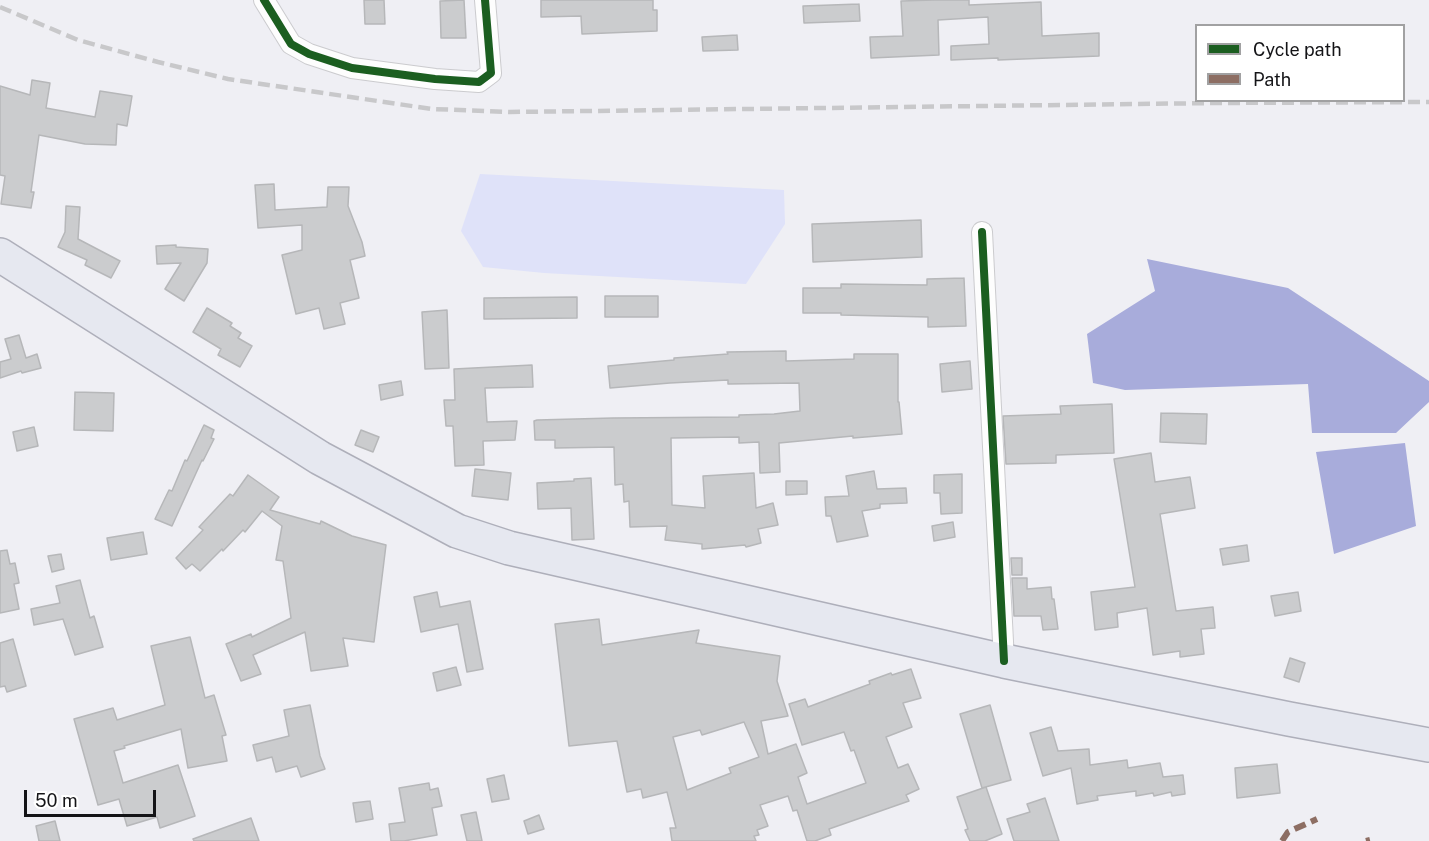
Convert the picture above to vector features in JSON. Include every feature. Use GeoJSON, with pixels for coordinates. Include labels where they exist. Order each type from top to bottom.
{"type":"FeatureCollection","features":[{"type":"Feature","properties":{"kind":"highway"},"geometry":{"type":"LineString","coordinates":[[0,255],[320,458],[457,531],[509,548],[1004,661],[1429,745]]}},
{"type":"Feature","properties":{"kind":"street"},"geometry":{"type":"LineString","coordinates":[[264,0],[291,44],[309,54],[352,68],[435,79],[479,82],[491,73],[484,0]]}},
{"type":"Feature","properties":{"kind":"street"},"geometry":{"type":"LineString","coordinates":[[982,232],[1004,661]]}},
{"type":"Feature","properties":{"kind":"shaded area"},"geometry":{"type":"Polygon","coordinates":[[[480,174],[784,190],[785,224],[746,284],[544,273],[483,267],[461,231],[480,174]]]}},
{"type":"Feature","properties":{"kind":"water"},"geometry":{"type":"Polygon","coordinates":[[[1147,259],[1288,288],[1429,381],[1429,402],[1396,433],[1312,433],[1308,384],[1125,390],[1093,383],[1087,334],[1155,291],[1147,259]]]}},
{"type":"Feature","properties":{"kind":"water"},"geometry":{"type":"Polygon","coordinates":[[[1405,443],[1416,526],[1334,554],[1316,452],[1405,443]]]}},
{"type":"Feature","properties":{"kind":"building"},"geometry":{"type":"Polygon","coordinates":[[[364,0],[384,0],[385,24],[365,24],[364,0]]]}},
{"type":"Feature","properties":{"kind":"building"},"geometry":{"type":"Polygon","coordinates":[[[464,0],[466,38],[441,38],[440,1],[464,0]]]}},
{"type":"Feature","properties":{"kind":"building"},"geometry":{"type":"Polygon","coordinates":[[[541,0],[653,0],[653,10],[657,10],[657,31],[582,34],[581,16],[541,17],[541,0]]]}},
{"type":"Feature","properties":{"kind":"building"},"geometry":{"type":"Polygon","coordinates":[[[969,0],[969,5],[1041,2],[1042,36],[1099,33],[1099,56],[951,60],[951,46],[989,44],[988,17],[938,20],[939,55],[871,58],[870,37],[903,36],[901,1],[969,0]]]}},
{"type":"Feature","properties":{"kind":"building"},"geometry":{"type":"Polygon","coordinates":[[[859,4],[860,21],[804,23],[803,6],[859,4]]]}},
{"type":"Feature","properties":{"kind":"building"},"geometry":{"type":"Polygon","coordinates":[[[737,35],[738,50],[703,51],[702,37],[737,35]]]}},
{"type":"Feature","properties":{"kind":"building"},"geometry":{"type":"Polygon","coordinates":[[[32,80],[50,83],[46,108],[95,117],[100,91],[132,96],[127,126],[117,124],[116,145],[85,144],[39,135],[31,208],[1,204],[5,176],[0,175],[0,86],[30,95],[32,80]]]}},
{"type":"Feature","properties":{"kind":"building"},"geometry":{"type":"Polygon","coordinates":[[[274,184],[275,210],[327,207],[328,187],[349,187],[348,206],[365,256],[350,260],[359,298],[340,303],[345,324],[324,329],[319,308],[296,314],[282,255],[302,250],[302,225],[258,228],[255,185],[274,184]]]}},
{"type":"Feature","properties":{"kind":"building"},"geometry":{"type":"Polygon","coordinates":[[[66,206],[80,207],[78,239],[120,261],[111,278],[85,265],[87,260],[58,247],[65,232],[66,206]]]}},
{"type":"Feature","properties":{"kind":"building"},"geometry":{"type":"Polygon","coordinates":[[[921,220],[922,257],[813,262],[812,224],[921,220]]]}},
{"type":"Feature","properties":{"kind":"building"},"geometry":{"type":"Polygon","coordinates":[[[176,245],[176,247],[208,249],[207,263],[184,301],[165,289],[181,263],[157,264],[156,246],[176,245]]]}},
{"type":"Feature","properties":{"kind":"building"},"geometry":{"type":"Polygon","coordinates":[[[964,278],[966,326],[928,327],[928,317],[803,313],[803,288],[841,288],[841,284],[927,285],[927,279],[964,278]]]}},
{"type":"Feature","properties":{"kind":"building"},"geometry":{"type":"Polygon","coordinates":[[[605,296],[658,296],[658,317],[605,317],[605,296]]]}},
{"type":"Feature","properties":{"kind":"building"},"geometry":{"type":"Polygon","coordinates":[[[577,297],[577,318],[484,319],[484,298],[577,297]]]}},
{"type":"Feature","properties":{"kind":"building"},"geometry":{"type":"Polygon","coordinates":[[[207,308],[232,323],[230,326],[241,333],[238,338],[252,346],[240,367],[218,355],[221,349],[193,332],[207,308]]]}},
{"type":"Feature","properties":{"kind":"building"},"geometry":{"type":"Polygon","coordinates":[[[447,310],[449,368],[425,369],[422,312],[447,310]]]}},
{"type":"Feature","properties":{"kind":"building"},"geometry":{"type":"Polygon","coordinates":[[[19,335],[26,358],[37,354],[41,368],[22,373],[21,371],[0,378],[0,362],[11,359],[5,339],[19,335]]]}},
{"type":"Feature","properties":{"kind":"building"},"geometry":{"type":"Polygon","coordinates":[[[786,351],[786,361],[854,359],[854,354],[898,354],[898,402],[902,434],[779,443],[780,472],[760,473],[759,442],[739,443],[739,437],[671,438],[672,505],[705,508],[703,476],[754,473],[756,508],[773,503],[778,525],[758,529],[761,543],[746,547],[745,545],[702,549],[702,544],[665,540],[667,526],[630,527],[629,501],[624,502],[623,484],[615,485],[614,447],[555,448],[555,440],[535,440],[534,421],[537,420],[739,417],[739,415],[800,411],[799,383],[728,384],[728,380],[610,388],[608,366],[728,354],[727,352],[786,351]]]}},
{"type":"Feature","properties":{"kind":"building"},"geometry":{"type":"Polygon","coordinates":[[[970,361],[972,389],[942,392],[940,364],[970,361]]]}},
{"type":"Feature","properties":{"kind":"building"},"geometry":{"type":"Polygon","coordinates":[[[532,365],[533,387],[485,388],[487,422],[517,421],[515,440],[483,441],[484,465],[455,466],[453,426],[446,426],[444,400],[455,400],[454,369],[532,365]]]}},
{"type":"Feature","properties":{"kind":"building"},"geometry":{"type":"Polygon","coordinates":[[[401,381],[403,395],[381,400],[379,385],[401,381]]]}},
{"type":"Feature","properties":{"kind":"building"},"geometry":{"type":"Polygon","coordinates":[[[75,392],[114,393],[113,431],[74,430],[75,392]]]}},
{"type":"Feature","properties":{"kind":"building"},"geometry":{"type":"Polygon","coordinates":[[[1112,404],[1114,453],[1056,455],[1056,463],[1006,464],[1003,416],[1061,414],[1060,406],[1112,404]]]}},
{"type":"Feature","properties":{"kind":"building"},"geometry":{"type":"Polygon","coordinates":[[[1161,413],[1207,414],[1206,444],[1160,442],[1161,413]]]}},
{"type":"Feature","properties":{"kind":"building"},"geometry":{"type":"Polygon","coordinates":[[[204,425],[214,430],[211,438],[214,439],[172,526],[155,519],[169,490],[172,491],[185,460],[187,461],[204,425]]]}},
{"type":"Feature","properties":{"kind":"building"},"geometry":{"type":"Polygon","coordinates":[[[34,427],[38,446],[17,451],[13,432],[34,427]]]}},
{"type":"Feature","properties":{"kind":"building"},"geometry":{"type":"Polygon","coordinates":[[[361,430],[379,437],[373,452],[355,445],[361,430]]]}},
{"type":"Feature","properties":{"kind":"building"},"geometry":{"type":"Polygon","coordinates":[[[1151,453],[1155,482],[1190,477],[1195,508],[1160,514],[1176,611],[1213,607],[1215,628],[1201,629],[1204,654],[1180,657],[1180,651],[1153,655],[1147,608],[1117,613],[1118,627],[1095,630],[1091,592],[1135,587],[1114,459],[1151,453]]]}},
{"type":"Feature","properties":{"kind":"building"},"geometry":{"type":"Polygon","coordinates":[[[475,469],[511,473],[508,500],[472,496],[475,469]]]}},
{"type":"Feature","properties":{"kind":"building"},"geometry":{"type":"Polygon","coordinates":[[[874,471],[877,489],[906,488],[907,503],[880,504],[880,508],[862,511],[868,536],[837,542],[831,516],[826,516],[825,497],[849,496],[846,476],[874,471]]]}},
{"type":"Feature","properties":{"kind":"building"},"geometry":{"type":"Polygon","coordinates":[[[962,474],[962,513],[941,514],[940,493],[934,493],[934,475],[962,474]]]}},
{"type":"Feature","properties":{"kind":"building"},"geometry":{"type":"Polygon","coordinates":[[[248,475],[279,497],[270,510],[320,524],[321,521],[352,536],[386,545],[374,642],[343,638],[348,666],[311,671],[305,632],[253,655],[261,674],[241,681],[226,644],[251,634],[252,637],[291,618],[283,561],[276,560],[282,526],[262,511],[245,532],[243,530],[200,571],[192,564],[186,569],[176,558],[203,530],[199,527],[230,494],[233,496],[248,475]]]}},
{"type":"Feature","properties":{"kind":"building"},"geometry":{"type":"Polygon","coordinates":[[[591,478],[594,539],[572,540],[571,508],[538,509],[537,483],[591,478]]]}},
{"type":"Feature","properties":{"kind":"building"},"geometry":{"type":"Polygon","coordinates":[[[786,481],[807,481],[807,494],[786,495],[786,481]]]}},
{"type":"Feature","properties":{"kind":"building"},"geometry":{"type":"Polygon","coordinates":[[[953,522],[955,537],[934,541],[932,526],[953,522]]]}},
{"type":"Feature","properties":{"kind":"building"},"geometry":{"type":"Polygon","coordinates":[[[143,532],[147,554],[111,560],[107,538],[143,532]]]}},
{"type":"Feature","properties":{"kind":"building"},"geometry":{"type":"Polygon","coordinates":[[[1247,545],[1249,561],[1223,565],[1220,549],[1247,545]]]}},
{"type":"Feature","properties":{"kind":"building"},"geometry":{"type":"Polygon","coordinates":[[[7,550],[10,564],[15,563],[19,583],[14,584],[19,609],[0,613],[0,551],[7,550]]]}},
{"type":"Feature","properties":{"kind":"building"},"geometry":{"type":"Polygon","coordinates":[[[61,554],[64,569],[52,572],[48,556],[61,554]]]}},
{"type":"Feature","properties":{"kind":"building"},"geometry":{"type":"Polygon","coordinates":[[[1011,558],[1022,558],[1022,575],[1012,575],[1011,558]]]}},
{"type":"Feature","properties":{"kind":"building"},"geometry":{"type":"Polygon","coordinates":[[[1012,578],[1027,578],[1027,589],[1051,587],[1058,629],[1043,630],[1041,616],[1014,616],[1012,578]]]}},
{"type":"Feature","properties":{"kind":"building"},"geometry":{"type":"Polygon","coordinates":[[[80,580],[90,618],[94,616],[103,647],[75,655],[63,619],[34,625],[31,609],[60,603],[56,586],[80,580]]]}},
{"type":"Feature","properties":{"kind":"building"},"geometry":{"type":"Polygon","coordinates":[[[437,592],[440,607],[470,601],[483,669],[467,672],[458,624],[421,632],[414,597],[437,592]]]}},
{"type":"Feature","properties":{"kind":"building"},"geometry":{"type":"Polygon","coordinates":[[[1298,592],[1301,611],[1275,616],[1271,596],[1298,592]]]}},
{"type":"Feature","properties":{"kind":"building"},"geometry":{"type":"Polygon","coordinates":[[[599,619],[602,645],[699,630],[696,643],[780,656],[777,681],[788,716],[761,721],[768,754],[796,744],[807,773],[798,777],[807,804],[866,783],[854,750],[851,751],[844,732],[802,745],[789,704],[805,699],[808,707],[870,684],[869,681],[911,669],[921,698],[903,703],[912,727],[886,737],[898,768],[908,764],[919,789],[906,795],[909,801],[829,829],[831,835],[815,841],[807,841],[797,810],[793,811],[788,796],[760,805],[768,826],[757,830],[759,835],[754,836],[756,841],[672,841],[670,828],[676,828],[667,792],[643,798],[641,789],[627,792],[617,741],[569,746],[555,624],[599,619]],[[744,722],[702,735],[700,730],[673,737],[687,790],[731,773],[729,768],[759,757],[744,722]]]}},
{"type":"Feature","properties":{"kind":"building"},"geometry":{"type":"Polygon","coordinates":[[[190,637],[205,698],[214,695],[226,735],[222,736],[227,761],[188,768],[181,729],[114,751],[123,783],[178,765],[195,816],[160,828],[157,817],[127,826],[119,799],[98,805],[74,719],[113,708],[117,720],[165,705],[151,646],[190,637]]]}},
{"type":"Feature","properties":{"kind":"building"},"geometry":{"type":"Polygon","coordinates":[[[13,639],[26,686],[7,692],[5,686],[0,687],[0,643],[13,639]]]}},
{"type":"Feature","properties":{"kind":"building"},"geometry":{"type":"Polygon","coordinates":[[[1290,658],[1305,663],[1299,682],[1284,677],[1290,658]]]}},
{"type":"Feature","properties":{"kind":"building"},"geometry":{"type":"Polygon","coordinates":[[[456,667],[461,685],[437,691],[433,673],[456,667]]]}},
{"type":"Feature","properties":{"kind":"building"},"geometry":{"type":"Polygon","coordinates":[[[310,705],[320,756],[325,769],[301,777],[297,766],[276,772],[272,757],[257,761],[253,745],[289,736],[284,710],[310,705]]]}},
{"type":"Feature","properties":{"kind":"building"},"geometry":{"type":"Polygon","coordinates":[[[990,705],[1011,780],[982,788],[960,714],[990,705]]]}},
{"type":"Feature","properties":{"kind":"building"},"geometry":{"type":"Polygon","coordinates":[[[1051,727],[1058,751],[1089,749],[1090,765],[1127,760],[1128,768],[1160,763],[1163,777],[1183,775],[1185,794],[1172,796],[1171,792],[1154,796],[1153,793],[1136,796],[1136,791],[1097,796],[1098,800],[1077,804],[1071,768],[1043,776],[1030,733],[1051,727]]]}},
{"type":"Feature","properties":{"kind":"building"},"geometry":{"type":"Polygon","coordinates":[[[1277,764],[1280,793],[1237,798],[1235,768],[1277,764]]]}},
{"type":"Feature","properties":{"kind":"building"},"geometry":{"type":"Polygon","coordinates":[[[504,775],[509,799],[492,802],[487,779],[504,775]]]}},
{"type":"Feature","properties":{"kind":"building"},"geometry":{"type":"Polygon","coordinates":[[[429,783],[430,790],[438,788],[442,806],[432,808],[437,835],[391,841],[389,824],[405,822],[399,788],[429,783]]]}},
{"type":"Feature","properties":{"kind":"building"},"geometry":{"type":"Polygon","coordinates":[[[986,787],[1002,834],[985,841],[970,841],[957,797],[986,787]]]}},
{"type":"Feature","properties":{"kind":"building"},"geometry":{"type":"Polygon","coordinates":[[[1045,798],[1059,841],[1014,841],[1007,819],[1030,812],[1027,804],[1045,798]]]}},
{"type":"Feature","properties":{"kind":"building"},"geometry":{"type":"Polygon","coordinates":[[[370,801],[373,819],[356,822],[353,803],[370,801]]]}},
{"type":"Feature","properties":{"kind":"building"},"geometry":{"type":"Polygon","coordinates":[[[476,812],[482,841],[467,841],[461,815],[476,812]]]}},
{"type":"Feature","properties":{"kind":"building"},"geometry":{"type":"Polygon","coordinates":[[[539,815],[544,829],[528,834],[524,821],[539,815]]]}},
{"type":"Feature","properties":{"kind":"building"},"geometry":{"type":"Polygon","coordinates":[[[251,818],[259,841],[194,841],[193,839],[251,818]]]}},
{"type":"Feature","properties":{"kind":"building"},"geometry":{"type":"Polygon","coordinates":[[[55,821],[60,841],[39,841],[36,826],[55,821]]]}},
{"type":"Feature","properties":{"kind":"railway"},"geometry":{"type":"LineString","coordinates":[[0,7],[78,40],[228,79],[432,109],[510,112],[1429,102]]}},
{"type":"Feature","properties":{"kind":"marked path"},"geometry":{"type":"LineString","coordinates":[[1282,841],[1288,832],[1317,819]]}},
{"type":"Feature","properties":{"kind":"marked path"},"geometry":{"type":"LineString","coordinates":[[1366,841],[1370,840]]}},
{"type":"Feature","properties":{"kind":"cycle path"},"geometry":{"type":"LineString","coordinates":[[264,0],[291,44],[309,54],[352,68],[435,79],[479,82],[491,73],[485,0]]}},
{"type":"Feature","properties":{"kind":"cycle path"},"geometry":{"type":"LineString","coordinates":[[982,232],[1004,661]]}}]}
